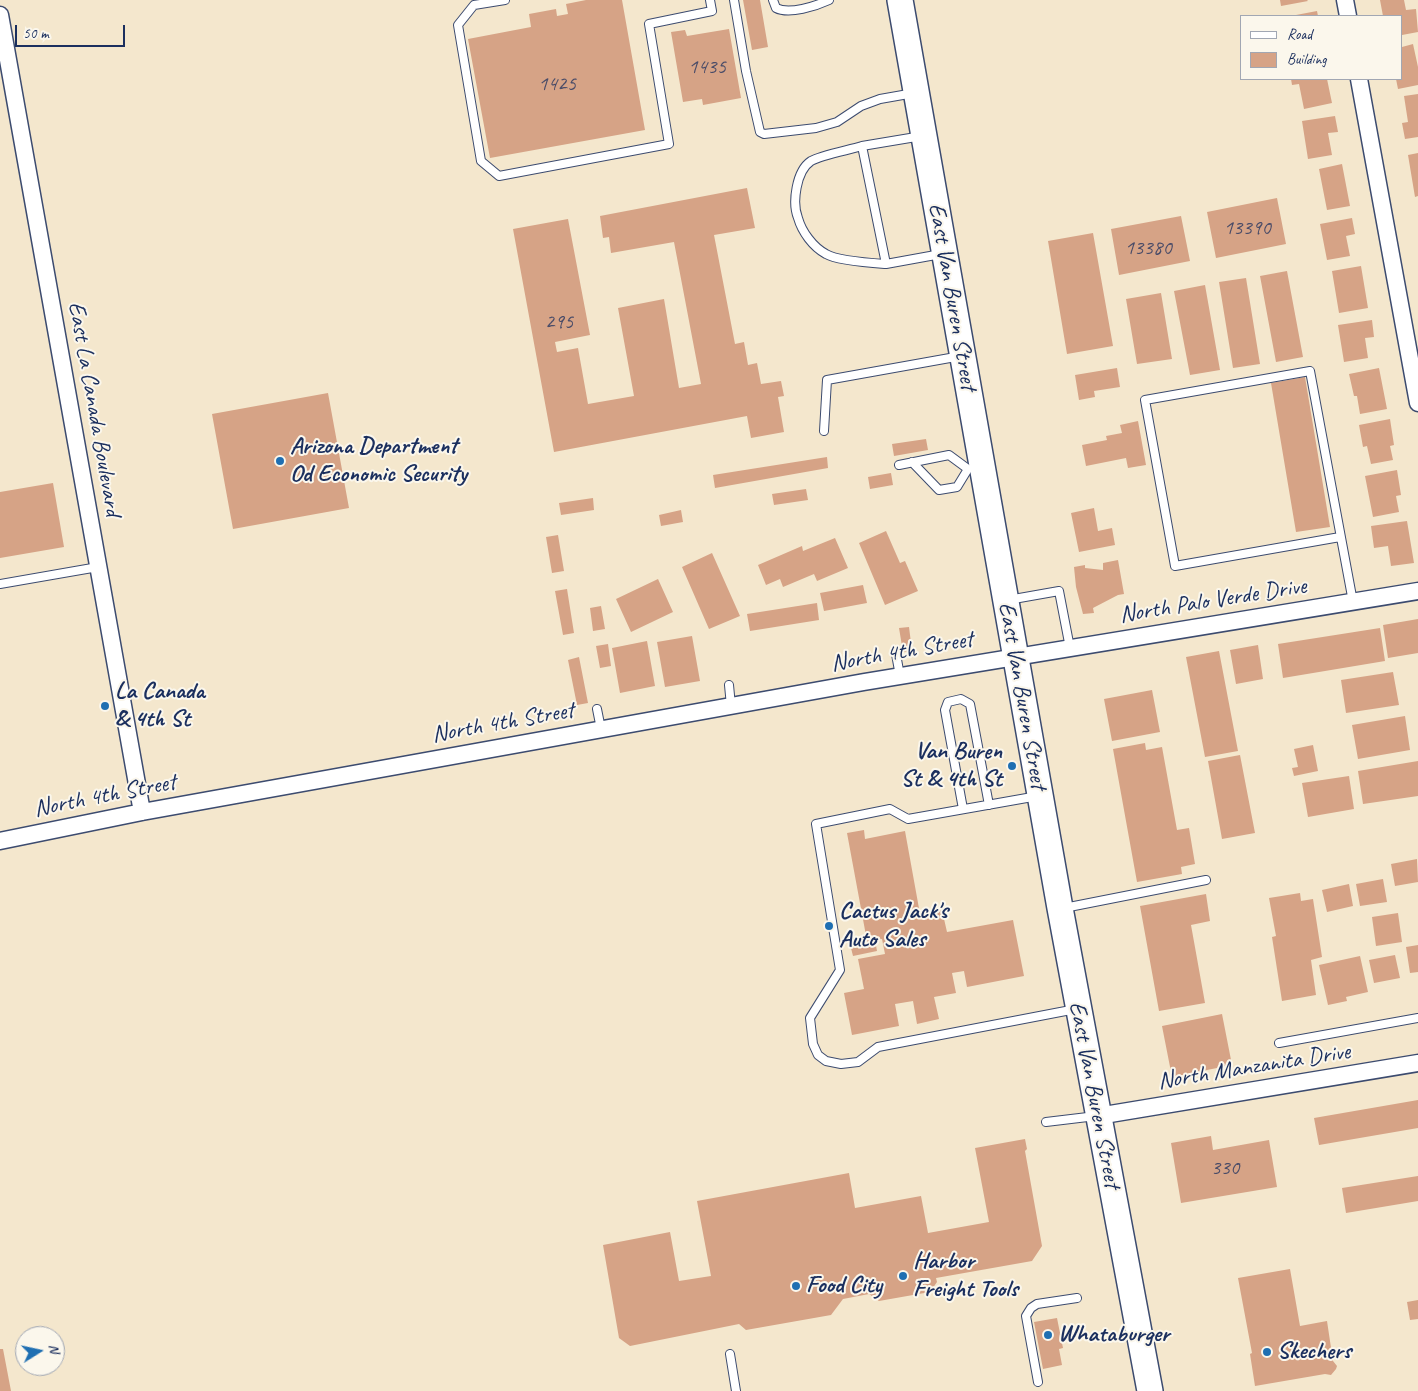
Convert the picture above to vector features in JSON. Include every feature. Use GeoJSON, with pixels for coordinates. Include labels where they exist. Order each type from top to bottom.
{"type":"FeatureCollection","features":[{"type":"Feature","properties":{"kind":"main road","name":"East Van Buren Street"},"geometry":{"type":"LineString","coordinates":[[900,0],[962,356],[975,467],[1006,600],[1078,1008],[1150,1391]]}},
{"type":"Feature","properties":{"kind":"street"},"geometry":{"type":"LineString","coordinates":[[1345,0],[1348,15]]}},
{"type":"Feature","properties":{"kind":"street","name":"East La Canada Boulevard"},"geometry":{"type":"LineString","coordinates":[[0,14],[142,812]]}},
{"type":"Feature","properties":{"kind":"street"},"geometry":{"type":"LineString","coordinates":[[1359,80],[1418,403]]}},
{"type":"Feature","properties":{"kind":"street","name":"North Palo Verde Drive"},"geometry":{"type":"LineString","coordinates":[[1016,656],[1418,592]]}},
{"type":"Feature","properties":{"kind":"street","name":"North 4th Street"},"geometry":{"type":"LineString","coordinates":[[0,841],[142,812],[1016,656]]}},
{"type":"Feature","properties":{"kind":"street","name":"North Manzanita Drive"},"geometry":{"type":"LineString","coordinates":[[1098,1116],[1418,1063]]}},
{"type":"Feature","properties":{"kind":"lane"},"geometry":{"type":"LineString","coordinates":[[505,0],[474,5],[458,25],[482,161],[499,176],[669,144],[649,24],[712,11],[710,0]]}},
{"type":"Feature","properties":{"kind":"lane"},"geometry":{"type":"LineString","coordinates":[[734,0],[748,80],[760,132],[764,134],[816,128],[837,122],[861,106],[880,99],[916,93]]}},
{"type":"Feature","properties":{"kind":"lane"},"geometry":{"type":"LineString","coordinates":[[773,0],[776,8],[782,11],[817,6],[829,0]]}},
{"type":"Feature","properties":{"kind":"lane"},"geometry":{"type":"LineString","coordinates":[[924,136],[862,146],[811,161],[801,172],[796,189],[797,217],[804,231],[814,244],[827,254],[866,263],[886,264],[944,253]]}},
{"type":"Feature","properties":{"kind":"lane"},"geometry":{"type":"LineString","coordinates":[[862,146],[886,264]]}},
{"type":"Feature","properties":{"kind":"lane"},"geometry":{"type":"LineString","coordinates":[[824,431],[827,380],[962,356]]}},
{"type":"Feature","properties":{"kind":"lane"},"geometry":{"type":"LineString","coordinates":[[1340,537],[1175,566],[1145,400],[1310,371],[1352,602]]}},
{"type":"Feature","properties":{"kind":"lane"},"geometry":{"type":"LineString","coordinates":[[899,465],[912,462],[950,455],[975,467],[957,487],[939,490],[912,462]]}},
{"type":"Feature","properties":{"kind":"lane"},"geometry":{"type":"LineString","coordinates":[[0,584],[98,567]]}},
{"type":"Feature","properties":{"kind":"lane"},"geometry":{"type":"LineString","coordinates":[[1006,600],[1059,591],[1070,648]]}},
{"type":"Feature","properties":{"kind":"lane"},"geometry":{"type":"LineString","coordinates":[[896,654],[900,676]]}},
{"type":"Feature","properties":{"kind":"lane"},"geometry":{"type":"LineString","coordinates":[[729,685],[731,706]]}},
{"type":"Feature","properties":{"kind":"lane"},"geometry":{"type":"LineString","coordinates":[[963,809],[945,710],[948,702],[961,699],[970,704],[989,805]]}},
{"type":"Feature","properties":{"kind":"lane"},"geometry":{"type":"LineString","coordinates":[[597,709],[601,729]]}},
{"type":"Feature","properties":{"kind":"lane"},"geometry":{"type":"LineString","coordinates":[[1040,796],[908,819],[890,808],[816,824],[840,970],[810,1018],[813,1044],[818,1055],[826,1061],[841,1064],[858,1062],[878,1047],[1078,1008]]}},
{"type":"Feature","properties":{"kind":"lane"},"geometry":{"type":"LineString","coordinates":[[1060,908],[1206,880]]}},
{"type":"Feature","properties":{"kind":"lane"},"geometry":{"type":"LineString","coordinates":[[1279,1043],[1418,1018]]}},
{"type":"Feature","properties":{"kind":"lane"},"geometry":{"type":"LineString","coordinates":[[1046,1122],[1098,1116]]}},
{"type":"Feature","properties":{"kind":"lane"},"geometry":{"type":"LineString","coordinates":[[1038,1382],[1026,1316],[1031,1308],[1037,1304],[1077,1298]]}},
{"type":"Feature","properties":{"kind":"lane"},"geometry":{"type":"LineString","coordinates":[[730,1354],[736,1391]]}},
{"type":"Feature","properties":{"kind":"building"},"geometry":{"type":"Polygon","coordinates":[[[586,0],[622,0],[645,130],[490,158],[468,39],[531,27],[529,14],[556,9],[557,16],[568,14],[566,4],[586,0]]]}},
{"type":"Feature","properties":{"kind":"building"},"geometry":{"type":"Polygon","coordinates":[[[743,0],[760,0],[768,47],[752,50],[743,0]]]}},
{"type":"Feature","properties":{"kind":"building"},"geometry":{"type":"Polygon","coordinates":[[[1280,0],[1307,0],[1308,1],[1281,6],[1280,0]]]}},
{"type":"Feature","properties":{"kind":"building"},"geometry":{"type":"Polygon","coordinates":[[[1380,0],[1404,0],[1406,10],[1416,9],[1418,32],[1403,35],[1403,15],[1383,15],[1380,0]]]}},
{"type":"Feature","properties":{"kind":"building"},"geometry":{"type":"Polygon","coordinates":[[[1317,11],[1318,15],[1296,15],[1317,11]]]}},
{"type":"Feature","properties":{"kind":"building"},"geometry":{"type":"Polygon","coordinates":[[[729,29],[741,98],[703,105],[702,99],[683,102],[671,32],[685,30],[687,36],[729,29]]]}},
{"type":"Feature","properties":{"kind":"building"},"geometry":{"type":"Polygon","coordinates":[[[1413,44],[1418,67],[1418,85],[1398,89],[1396,80],[1403,80],[1403,47],[1413,44]]]}},
{"type":"Feature","properties":{"kind":"building"},"geometry":{"type":"Polygon","coordinates":[[[1291,80],[1327,80],[1332,103],[1304,109],[1299,84],[1292,85],[1291,80]]]}},
{"type":"Feature","properties":{"kind":"building"},"geometry":{"type":"Polygon","coordinates":[[[1418,94],[1418,137],[1405,139],[1402,123],[1408,122],[1404,96],[1418,94]]]}},
{"type":"Feature","properties":{"kind":"building"},"geometry":{"type":"Polygon","coordinates":[[[1335,116],[1338,132],[1328,133],[1332,155],[1308,159],[1302,121],[1335,116]]]}},
{"type":"Feature","properties":{"kind":"building"},"geometry":{"type":"Polygon","coordinates":[[[1418,153],[1418,196],[1415,197],[1408,155],[1418,153]]]}},
{"type":"Feature","properties":{"kind":"building"},"geometry":{"type":"Polygon","coordinates":[[[1342,164],[1350,206],[1327,210],[1319,169],[1342,164]]]}},
{"type":"Feature","properties":{"kind":"building"},"geometry":{"type":"Polygon","coordinates":[[[747,188],[755,228],[714,235],[735,344],[744,342],[748,365],[757,363],[761,384],[781,381],[784,396],[778,397],[784,432],[751,438],[747,416],[554,452],[513,229],[568,219],[590,335],[555,342],[557,352],[578,348],[588,404],[634,396],[618,308],[664,299],[679,388],[701,384],[674,242],[611,253],[609,237],[603,238],[600,216],[747,188]]]}},
{"type":"Feature","properties":{"kind":"building"},"geometry":{"type":"Polygon","coordinates":[[[1277,198],[1286,244],[1216,258],[1207,212],[1277,198]]]}},
{"type":"Feature","properties":{"kind":"building"},"geometry":{"type":"Polygon","coordinates":[[[1181,216],[1190,261],[1119,275],[1111,229],[1181,216]]]}},
{"type":"Feature","properties":{"kind":"building"},"geometry":{"type":"Polygon","coordinates":[[[1352,218],[1355,234],[1346,236],[1350,256],[1327,260],[1320,224],[1352,218]]]}},
{"type":"Feature","properties":{"kind":"building"},"geometry":{"type":"Polygon","coordinates":[[[1093,233],[1113,346],[1067,354],[1048,241],[1093,233]]]}},
{"type":"Feature","properties":{"kind":"building"},"geometry":{"type":"Polygon","coordinates":[[[1361,266],[1368,308],[1339,313],[1332,271],[1361,266]]]}},
{"type":"Feature","properties":{"kind":"building"},"geometry":{"type":"Polygon","coordinates":[[[1287,271],[1303,357],[1276,362],[1260,276],[1287,271]]]}},
{"type":"Feature","properties":{"kind":"building"},"geometry":{"type":"Polygon","coordinates":[[[1246,278],[1260,364],[1233,368],[1219,282],[1246,278]]]}},
{"type":"Feature","properties":{"kind":"building"},"geometry":{"type":"Polygon","coordinates":[[[1205,285],[1220,370],[1190,375],[1174,291],[1205,285]]]}},
{"type":"Feature","properties":{"kind":"building"},"geometry":{"type":"Polygon","coordinates":[[[1161,293],[1172,359],[1137,364],[1126,299],[1161,293]]]}},
{"type":"Feature","properties":{"kind":"building"},"geometry":{"type":"Polygon","coordinates":[[[1372,320],[1374,337],[1365,338],[1368,358],[1344,362],[1338,325],[1372,320]]]}},
{"type":"Feature","properties":{"kind":"building"},"geometry":{"type":"Polygon","coordinates":[[[1117,368],[1120,387],[1094,391],[1095,397],[1079,400],[1075,375],[1117,368]]]}},
{"type":"Feature","properties":{"kind":"building"},"geometry":{"type":"Polygon","coordinates":[[[1379,368],[1387,409],[1360,414],[1357,396],[1354,396],[1349,374],[1379,368]]]}},
{"type":"Feature","properties":{"kind":"building"},"geometry":{"type":"Polygon","coordinates":[[[1305,377],[1330,527],[1296,532],[1271,383],[1305,377]]]}},
{"type":"Feature","properties":{"kind":"building","name":"Arizona Department Od Economic Security"},"geometry":{"type":"Polygon","coordinates":[[[328,393],[349,508],[233,529],[212,414],[328,393]]]}},
{"type":"Feature","properties":{"kind":"building"},"geometry":{"type":"Polygon","coordinates":[[[1390,419],[1394,445],[1390,446],[1393,460],[1371,464],[1367,446],[1363,447],[1359,425],[1390,419]]]}},
{"type":"Feature","properties":{"kind":"building"},"geometry":{"type":"Polygon","coordinates":[[[1138,421],[1146,465],[1128,468],[1126,458],[1086,466],[1082,445],[1107,440],[1106,436],[1122,433],[1120,425],[1138,421]]]}},
{"type":"Feature","properties":{"kind":"building"},"geometry":{"type":"Polygon","coordinates":[[[926,439],[928,450],[894,456],[892,444],[926,439]]]}},
{"type":"Feature","properties":{"kind":"building"},"geometry":{"type":"Polygon","coordinates":[[[827,457],[828,468],[715,488],[713,475],[827,457]]]}},
{"type":"Feature","properties":{"kind":"building"},"geometry":{"type":"Polygon","coordinates":[[[1397,470],[1401,495],[1396,496],[1399,512],[1373,517],[1365,476],[1397,470]]]}},
{"type":"Feature","properties":{"kind":"building"},"geometry":{"type":"Polygon","coordinates":[[[891,473],[893,485],[870,489],[868,477],[891,473]]]}},
{"type":"Feature","properties":{"kind":"building"},"geometry":{"type":"Polygon","coordinates":[[[53,483],[64,547],[0,558],[0,492],[53,483]]]}},
{"type":"Feature","properties":{"kind":"building"},"geometry":{"type":"Polygon","coordinates":[[[806,489],[808,500],[774,505],[772,494],[806,489]]]}},
{"type":"Feature","properties":{"kind":"building"},"geometry":{"type":"Polygon","coordinates":[[[593,498],[594,510],[561,515],[559,503],[593,498]]]}},
{"type":"Feature","properties":{"kind":"building"},"geometry":{"type":"Polygon","coordinates":[[[1094,508],[1098,531],[1112,528],[1115,545],[1079,552],[1071,513],[1094,508]]]}},
{"type":"Feature","properties":{"kind":"building"},"geometry":{"type":"Polygon","coordinates":[[[681,510],[683,522],[661,526],[659,515],[681,510]]]}},
{"type":"Feature","properties":{"kind":"building"},"geometry":{"type":"Polygon","coordinates":[[[1407,521],[1414,563],[1391,566],[1388,546],[1374,548],[1371,526],[1407,521]]]}},
{"type":"Feature","properties":{"kind":"building"},"geometry":{"type":"Polygon","coordinates":[[[886,531],[900,563],[905,561],[918,591],[885,605],[859,543],[886,531]]]}},
{"type":"Feature","properties":{"kind":"building"},"geometry":{"type":"Polygon","coordinates":[[[558,535],[564,571],[552,573],[546,537],[558,535]]]}},
{"type":"Feature","properties":{"kind":"building"},"geometry":{"type":"Polygon","coordinates":[[[835,538],[848,568],[817,581],[814,574],[783,587],[780,579],[766,585],[758,565],[802,546],[803,551],[835,538]]]}},
{"type":"Feature","properties":{"kind":"building"},"geometry":{"type":"Polygon","coordinates":[[[712,553],[740,616],[709,629],[682,567],[712,553]]]}},
{"type":"Feature","properties":{"kind":"building"},"geometry":{"type":"Polygon","coordinates":[[[1118,560],[1124,594],[1118,595],[1093,608],[1094,613],[1083,614],[1076,587],[1074,567],[1085,565],[1085,568],[1103,570],[1103,563],[1118,560]]]}},
{"type":"Feature","properties":{"kind":"building"},"geometry":{"type":"Polygon","coordinates":[[[658,579],[673,612],[631,632],[616,599],[658,579]]]}},
{"type":"Feature","properties":{"kind":"building"},"geometry":{"type":"Polygon","coordinates":[[[863,585],[867,603],[824,611],[820,593],[863,585]]]}},
{"type":"Feature","properties":{"kind":"building"},"geometry":{"type":"Polygon","coordinates":[[[567,589],[574,633],[563,635],[555,591],[567,589]]]}},
{"type":"Feature","properties":{"kind":"building"},"geometry":{"type":"Polygon","coordinates":[[[817,603],[819,620],[750,631],[747,614],[817,603]]]}},
{"type":"Feature","properties":{"kind":"building"},"geometry":{"type":"Polygon","coordinates":[[[601,606],[605,629],[593,631],[590,608],[601,606]]]}},
{"type":"Feature","properties":{"kind":"building"},"geometry":{"type":"Polygon","coordinates":[[[1418,619],[1418,653],[1388,658],[1383,625],[1418,619]]]}},
{"type":"Feature","properties":{"kind":"building"},"geometry":{"type":"Polygon","coordinates":[[[909,627],[912,651],[903,652],[899,628],[909,627]]]}},
{"type":"Feature","properties":{"kind":"building"},"geometry":{"type":"Polygon","coordinates":[[[1380,628],[1385,661],[1283,678],[1278,644],[1380,628]]]}},
{"type":"Feature","properties":{"kind":"building"},"geometry":{"type":"Polygon","coordinates":[[[692,636],[700,681],[665,687],[657,642],[692,636]]]}},
{"type":"Feature","properties":{"kind":"building"},"geometry":{"type":"Polygon","coordinates":[[[647,641],[655,686],[620,693],[612,648],[647,641]]]}},
{"type":"Feature","properties":{"kind":"building"},"geometry":{"type":"Polygon","coordinates":[[[608,644],[611,666],[600,668],[596,646],[608,644]]]}},
{"type":"Feature","properties":{"kind":"building"},"geometry":{"type":"Polygon","coordinates":[[[1258,645],[1263,679],[1236,684],[1230,650],[1258,645]]]}},
{"type":"Feature","properties":{"kind":"building"},"geometry":{"type":"Polygon","coordinates":[[[1219,651],[1238,751],[1205,757],[1186,657],[1219,651]]]}},
{"type":"Feature","properties":{"kind":"building"},"geometry":{"type":"Polygon","coordinates":[[[579,657],[588,703],[577,705],[568,660],[579,657]]]}},
{"type":"Feature","properties":{"kind":"building"},"geometry":{"type":"Polygon","coordinates":[[[1393,672],[1399,705],[1346,713],[1341,680],[1393,672]]]}},
{"type":"Feature","properties":{"kind":"building"},"geometry":{"type":"Polygon","coordinates":[[[1152,690],[1160,732],[1112,741],[1104,699],[1152,690]]]}},
{"type":"Feature","properties":{"kind":"building"},"geometry":{"type":"Polygon","coordinates":[[[1405,716],[1410,750],[1358,759],[1352,725],[1405,716]]]}},
{"type":"Feature","properties":{"kind":"building"},"geometry":{"type":"Polygon","coordinates":[[[1145,743],[1146,750],[1162,747],[1177,830],[1189,828],[1195,864],[1181,867],[1182,874],[1137,882],[1113,749],[1145,743]]]}},
{"type":"Feature","properties":{"kind":"building"},"geometry":{"type":"Polygon","coordinates":[[[1313,745],[1318,771],[1294,776],[1292,768],[1298,767],[1294,749],[1313,745]]]}},
{"type":"Feature","properties":{"kind":"building"},"geometry":{"type":"Polygon","coordinates":[[[1240,755],[1255,833],[1222,839],[1208,761],[1240,755]]]}},
{"type":"Feature","properties":{"kind":"building"},"geometry":{"type":"Polygon","coordinates":[[[1418,761],[1418,796],[1363,804],[1358,771],[1418,761]]]}},
{"type":"Feature","properties":{"kind":"building"},"geometry":{"type":"Polygon","coordinates":[[[1349,776],[1354,809],[1308,817],[1302,783],[1349,776]]]}},
{"type":"Feature","properties":{"kind":"building"},"geometry":{"type":"Polygon","coordinates":[[[864,830],[865,839],[905,831],[920,914],[942,910],[947,932],[1013,920],[1024,976],[967,987],[964,971],[952,973],[956,993],[934,997],[939,1019],[917,1024],[913,1001],[895,1004],[899,1026],[852,1035],[844,993],[864,989],[858,959],[885,954],[882,939],[875,940],[877,951],[853,956],[850,944],[867,941],[847,833],[864,830]]]}},
{"type":"Feature","properties":{"kind":"building"},"geometry":{"type":"Polygon","coordinates":[[[1417,859],[1418,882],[1395,886],[1391,864],[1417,859]]]}},
{"type":"Feature","properties":{"kind":"building"},"geometry":{"type":"Polygon","coordinates":[[[1383,879],[1387,902],[1360,906],[1356,884],[1383,879]]]}},
{"type":"Feature","properties":{"kind":"building"},"geometry":{"type":"Polygon","coordinates":[[[1349,884],[1353,906],[1327,912],[1322,890],[1349,884]]]}},
{"type":"Feature","properties":{"kind":"building"},"geometry":{"type":"Polygon","coordinates":[[[1300,893],[1301,901],[1313,899],[1322,957],[1311,960],[1316,995],[1282,1001],[1272,937],[1276,936],[1269,898],[1300,893]]]}},
{"type":"Feature","properties":{"kind":"building"},"geometry":{"type":"Polygon","coordinates":[[[1206,894],[1210,921],[1191,925],[1205,1003],[1159,1011],[1140,906],[1206,894]]]}},
{"type":"Feature","properties":{"kind":"building"},"geometry":{"type":"Polygon","coordinates":[[[1398,913],[1402,942],[1376,946],[1372,917],[1398,913]]]}},
{"type":"Feature","properties":{"kind":"building"},"geometry":{"type":"Polygon","coordinates":[[[1418,945],[1418,972],[1410,973],[1406,947],[1418,945]]]}},
{"type":"Feature","properties":{"kind":"building"},"geometry":{"type":"Polygon","coordinates":[[[1395,955],[1400,978],[1374,983],[1369,960],[1395,955]]]}},
{"type":"Feature","properties":{"kind":"building"},"geometry":{"type":"Polygon","coordinates":[[[1360,956],[1368,992],[1346,997],[1347,1001],[1328,1005],[1319,965],[1360,956]]]}},
{"type":"Feature","properties":{"kind":"building"},"geometry":{"type":"Polygon","coordinates":[[[1222,1014],[1232,1065],[1172,1077],[1162,1026],[1222,1014]]]}},
{"type":"Feature","properties":{"kind":"building"},"geometry":{"type":"Polygon","coordinates":[[[1418,1100],[1418,1128],[1319,1145],[1314,1118],[1418,1100]]]}},
{"type":"Feature","properties":{"kind":"building"},"geometry":{"type":"Polygon","coordinates":[[[1211,1136],[1213,1150],[1269,1140],[1277,1187],[1181,1203],[1171,1143],[1211,1136]]]}},
{"type":"Feature","properties":{"kind":"building"},"geometry":{"type":"Polygon","coordinates":[[[1025,1139],[1027,1149],[1025,1151],[1042,1246],[1032,1261],[936,1278],[937,1282],[930,1292],[879,1301],[869,1294],[843,1299],[831,1315],[746,1330],[739,1324],[630,1346],[619,1338],[603,1245],[670,1232],[679,1281],[711,1276],[697,1201],[849,1173],[855,1208],[921,1196],[928,1233],[989,1222],[975,1148],[1025,1139]]]}},
{"type":"Feature","properties":{"kind":"building"},"geometry":{"type":"Polygon","coordinates":[[[1418,1176],[1418,1201],[1346,1213],[1342,1188],[1418,1176]]]}},
{"type":"Feature","properties":{"kind":"building"},"geometry":{"type":"Polygon","coordinates":[[[1290,1269],[1300,1326],[1327,1321],[1333,1361],[1337,1366],[1331,1375],[1325,1374],[1255,1386],[1250,1354],[1252,1353],[1238,1278],[1290,1269]]]}},
{"type":"Feature","properties":{"kind":"building"},"geometry":{"type":"Polygon","coordinates":[[[1418,1300],[1418,1319],[1410,1320],[1407,1302],[1418,1300]]]}},
{"type":"Feature","properties":{"kind":"building","name":"Whataburger"},"geometry":{"type":"Polygon","coordinates":[[[1057,1318],[1063,1348],[1059,1349],[1062,1365],[1043,1369],[1034,1322],[1057,1318]]]}},
{"type":"Feature","properties":{"kind":"building"},"geometry":{"type":"Polygon","coordinates":[[[0,1349],[3,1349],[11,1391],[0,1391],[0,1349]]]}},
{"type":"Feature","properties":{"kind":"place","name":"Arizona Department Od Economic Security"},"geometry":{"type":"Point","coordinates":[280,461]}},
{"type":"Feature","properties":{"kind":"place","name":"La Canada & 4th St"},"geometry":{"type":"Point","coordinates":[105,706]}},
{"type":"Feature","properties":{"kind":"place","name":"Van Buren St & 4th St"},"geometry":{"type":"Point","coordinates":[1012,766]}},
{"type":"Feature","properties":{"kind":"place","name":"Cactus Jack's Auto Sales"},"geometry":{"type":"Point","coordinates":[829,926]}},
{"type":"Feature","properties":{"kind":"place","name":"Harbor Freight Tools"},"geometry":{"type":"Point","coordinates":[903,1276]}},
{"type":"Feature","properties":{"kind":"place","name":"Food City"},"geometry":{"type":"Point","coordinates":[796,1286]}},
{"type":"Feature","properties":{"kind":"place","name":"Whataburger"},"geometry":{"type":"Point","coordinates":[1048,1335]}},
{"type":"Feature","properties":{"kind":"place","name":"Skechers"},"geometry":{"type":"Point","coordinates":[1267,1352]}}]}
